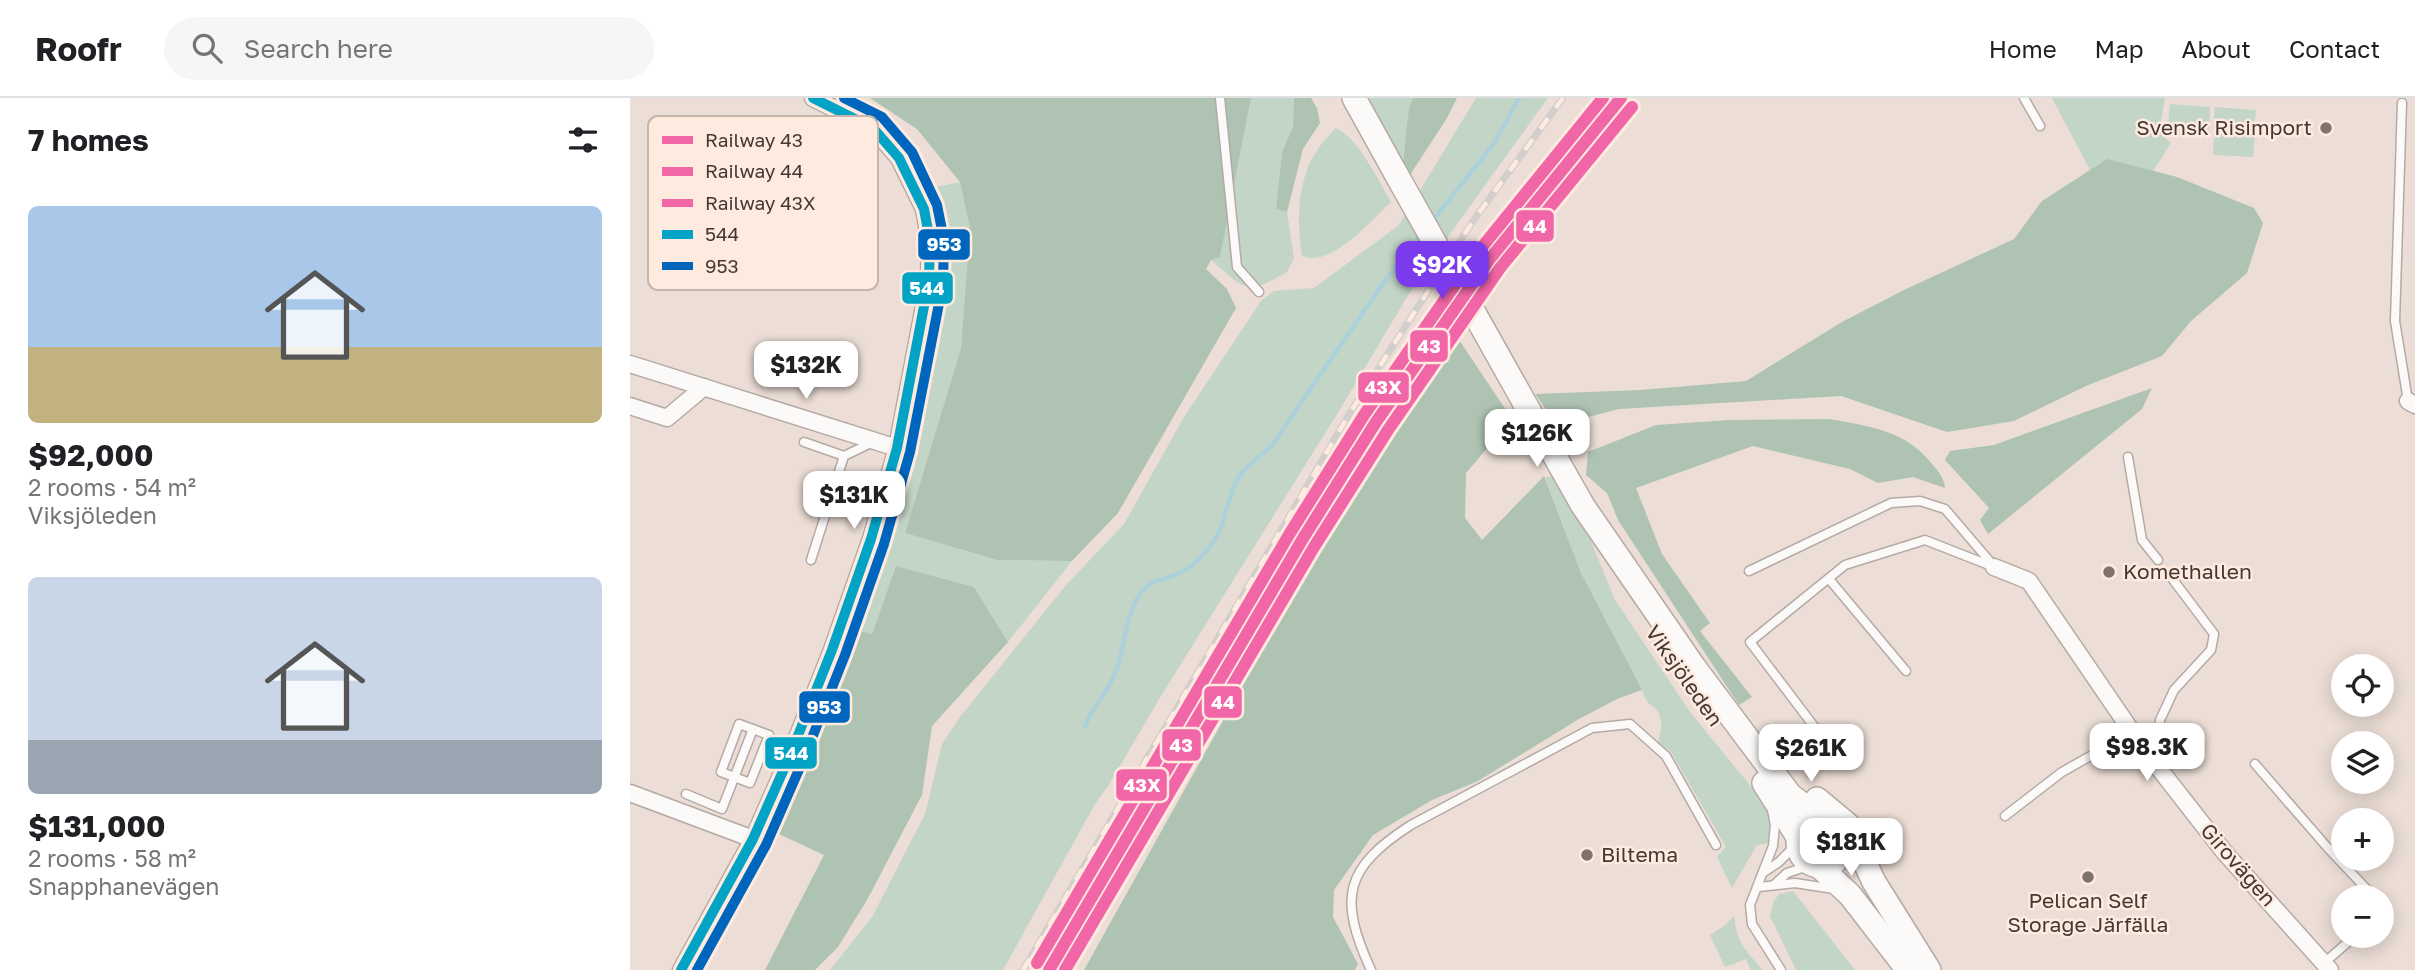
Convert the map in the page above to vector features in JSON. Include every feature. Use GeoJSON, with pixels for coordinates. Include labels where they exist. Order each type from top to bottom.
{"type":"FeatureCollection","features":[{"type":"Feature","properties":{"kind":"main road","name":"Viksjöleden"},"geometry":{"type":"LineString","coordinates":[[1354,98],[1583,506],[1615,572],[1652,631],[1690,688],[1768,776],[1824,821]]}},
{"type":"Feature","properties":{"kind":"main road","name":"Viksjöleden"},"geometry":{"type":"LineString","coordinates":[[1768,776],[1798,840]]}},
{"type":"Feature","properties":{"kind":"main road","name":"Viksjöleden"},"geometry":{"type":"LineString","coordinates":[[1768,776],[1827,806],[1847,824],[1874,881],[1928,970]]}},
{"type":"Feature","properties":{"kind":"main road"},"geometry":{"type":"LineString","coordinates":[[1816,865],[1829,866],[1842,855],[1843,845],[1836,828],[1824,821],[1809,822],[1801,830],[1798,840],[1804,855],[1850,895],[1908,970]]}},
{"type":"Feature","properties":{"kind":"main road","name":"Viksjöleden"},"geometry":{"type":"LineString","coordinates":[[1843,845],[1871,902],[1928,970]]}},
{"type":"Feature","properties":{"kind":"street"},"geometry":{"type":"LineString","coordinates":[[813,98],[849,116]]}},
{"type":"Feature","properties":{"kind":"street"},"geometry":{"type":"LineString","coordinates":[[681,970],[753,839],[791,753],[832,650],[871,539],[897,448],[929,280],[930,241],[924,209],[914,184],[899,158],[878,134]]}},
{"type":"Feature","properties":{"kind":"street"},"geometry":{"type":"LineString","coordinates":[[630,364],[897,448]]}},
{"type":"Feature","properties":{"kind":"street"},"geometry":{"type":"LineString","coordinates":[[630,406],[667,418],[704,387]]}},
{"type":"Feature","properties":{"kind":"street","name":"Girovägen"},"geometry":{"type":"LineString","coordinates":[[1994,566],[2029,581],[2154,762],[2225,853],[2327,967]]}},
{"type":"Feature","properties":{"kind":"street"},"geometry":{"type":"LineString","coordinates":[[630,793],[753,839]]}},
{"type":"Feature","properties":{"kind":"lane"},"geometry":{"type":"LineString","coordinates":[[1220,98],[1237,267],[1259,292]]}},
{"type":"Feature","properties":{"kind":"lane"},"geometry":{"type":"LineString","coordinates":[[2024,98],[2040,126]]}},
{"type":"Feature","properties":{"kind":"lane"},"geometry":{"type":"LineString","coordinates":[[2402,103],[2395,321],[2411,403]]}},
{"type":"Feature","properties":{"kind":"lane"},"geometry":{"type":"LineString","coordinates":[[804,442],[844,456],[875,441]]}},
{"type":"Feature","properties":{"kind":"lane"},"geometry":{"type":"LineString","coordinates":[[811,560],[844,456]]}},
{"type":"Feature","properties":{"kind":"lane"},"geometry":{"type":"LineString","coordinates":[[2128,457],[2142,540],[2158,560]]}},
{"type":"Feature","properties":{"kind":"lane"},"geometry":{"type":"LineString","coordinates":[[1749,571],[1891,503],[1920,501],[1945,509],[1994,566]]}},
{"type":"Feature","properties":{"kind":"lane"},"geometry":{"type":"LineString","coordinates":[[1825,741],[1750,642],[1845,565],[1925,540],[1994,566]]}},
{"type":"Feature","properties":{"kind":"lane"},"geometry":{"type":"LineString","coordinates":[[2154,762],[2160,720],[2174,690],[2211,650],[2214,634],[2171,577]]}},
{"type":"Feature","properties":{"kind":"lane"},"geometry":{"type":"LineString","coordinates":[[1829,579],[1906,671]]}},
{"type":"Feature","properties":{"kind":"lane"},"geometry":{"type":"LineString","coordinates":[[739,724],[752,729],[769,735],[750,783],[721,772],[739,724]]}},
{"type":"Feature","properties":{"kind":"lane"},"geometry":{"type":"LineString","coordinates":[[1371,970],[1358,942],[1351,911],[1354,882],[1366,859],[1384,842],[1411,825],[1592,728],[1630,724],[1666,756],[1716,845]]}},
{"type":"Feature","properties":{"kind":"lane"},"geometry":{"type":"LineString","coordinates":[[716,825],[752,729]]}},
{"type":"Feature","properties":{"kind":"lane"},"geometry":{"type":"LineString","coordinates":[[2005,816],[2062,772],[2094,754],[2139,742]]}},
{"type":"Feature","properties":{"kind":"lane"},"geometry":{"type":"LineString","coordinates":[[2255,764],[2363,885]]}},
{"type":"Feature","properties":{"kind":"lane"},"geometry":{"type":"LineString","coordinates":[[1768,776],[1775,825],[1773,846],[1750,905],[1752,924],[1781,970]]}},
{"type":"Feature","properties":{"kind":"lane"},"geometry":{"type":"LineString","coordinates":[[686,794],[722,809]]}},
{"type":"Feature","properties":{"kind":"lane"},"geometry":{"type":"LineString","coordinates":[[1764,872],[1798,840]]}},
{"type":"Feature","properties":{"kind":"lane"},"geometry":{"type":"LineString","coordinates":[[1775,884],[1787,873],[1816,865]]}},
{"type":"Feature","properties":{"kind":"lane"},"geometry":{"type":"LineString","coordinates":[[1759,887],[1775,884],[1815,884],[1850,895]]}},
{"type":"Feature","properties":{"kind":"lane"},"geometry":{"type":"LineString","coordinates":[[2327,967],[2344,948]]}},
{"type":"Feature","properties":{"kind":"green space"},"geometry":{"type":"Polygon","coordinates":[[[870,98],[1251,98],[1220,257],[1211,260],[1206,269],[1227,289],[1236,308],[1118,513],[1072,561],[997,560],[905,533],[961,348],[970,228],[960,182],[917,129],[870,98]]]}},
{"type":"Feature","properties":{"kind":"green space"},"geometry":{"type":"Polygon","coordinates":[[[1251,98],[1294,98],[1293,127],[1282,152],[1276,209],[1287,212],[1294,258],[1287,272],[1254,287],[1239,283],[1211,260],[1220,256],[1251,98]]]}},
{"type":"Feature","properties":{"kind":"green space"},"geometry":{"type":"Polygon","coordinates":[[[1294,98],[1311,98],[1317,108],[1320,123],[1303,149],[1287,212],[1276,209],[1282,152],[1293,127],[1294,98]]]}},
{"type":"Feature","properties":{"kind":"green space"},"geometry":{"type":"Polygon","coordinates":[[[1368,98],[1416,98],[1407,131],[1403,163],[1378,121],[1368,98]]]}},
{"type":"Feature","properties":{"kind":"green space"},"geometry":{"type":"Polygon","coordinates":[[[1413,98],[1457,98],[1410,175],[1403,163],[1409,109],[1413,98]]]}},
{"type":"Feature","properties":{"kind":"green space"},"geometry":{"type":"Polygon","coordinates":[[[1476,98],[1548,98],[1419,277],[1095,804],[1003,970],[830,970],[872,917],[925,814],[942,744],[960,717],[1066,585],[1124,524],[1184,417],[1261,301],[1274,291],[1314,288],[1399,225],[1476,98]]]}},
{"type":"Feature","properties":{"kind":"green space"},"geometry":{"type":"Polygon","coordinates":[[[2052,98],[2165,98],[2159,133],[2171,143],[2153,171],[2107,160],[2090,170],[2052,98]]]}},
{"type":"Feature","properties":{"kind":"green space"},"geometry":{"type":"Polygon","coordinates":[[[2170,104],[2210,107],[2209,129],[2168,126],[2170,104]]]}},
{"type":"Feature","properties":{"kind":"green space"},"geometry":{"type":"Polygon","coordinates":[[[2215,107],[2256,110],[2254,132],[2213,129],[2215,107]]]}},
{"type":"Feature","properties":{"kind":"green space"},"geometry":{"type":"Polygon","coordinates":[[[1336,128],[1360,150],[1391,202],[1362,231],[1338,249],[1314,258],[1302,256],[1299,215],[1302,187],[1311,161],[1336,128]]]}},
{"type":"Feature","properties":{"kind":"green space"},"geometry":{"type":"Polygon","coordinates":[[[2214,133],[2255,135],[2253,157],[2213,155],[2214,133]]]}},
{"type":"Feature","properties":{"kind":"green space"},"geometry":{"type":"Polygon","coordinates":[[[2107,159],[2177,177],[2254,208],[2263,223],[2247,273],[2191,321],[2162,356],[2086,386],[2014,421],[1947,432],[1841,396],[1619,409],[1557,425],[1535,394],[1641,390],[1746,381],[1842,322],[2014,239],[2042,201],[2107,159]]]}},
{"type":"Feature","properties":{"kind":"green space"},"geometry":{"type":"Polygon","coordinates":[[[960,182],[970,228],[961,348],[905,533],[997,560],[1072,561],[1008,642],[974,587],[896,566],[872,634],[850,628],[903,452],[931,323],[939,249],[927,189],[960,182]]]}},
{"type":"Feature","properties":{"kind":"green space"},"geometry":{"type":"Polygon","coordinates":[[[1457,337],[1510,416],[1507,425],[1466,473],[1465,518],[1482,540],[1544,476],[1581,573],[1642,690],[1617,699],[1579,719],[1478,781],[1432,800],[1373,835],[1334,890],[1333,917],[1358,964],[1355,970],[1084,970],[1332,525],[1457,337]]]}},
{"type":"Feature","properties":{"kind":"green space"},"geometry":{"type":"Polygon","coordinates":[[[2152,388],[2142,409],[1988,534],[1980,520],[1989,508],[1945,460],[1950,451],[1994,445],[2152,388]]]}},
{"type":"Feature","properties":{"kind":"green space"},"geometry":{"type":"Polygon","coordinates":[[[1829,419],[1873,428],[1911,444],[1937,470],[1945,488],[1913,477],[1878,483],[1850,469],[1753,446],[1636,488],[1662,554],[1710,623],[1700,631],[1752,697],[1739,705],[1618,520],[1607,493],[1586,475],[1588,452],[1656,425],[1730,420],[1829,419]]]}},
{"type":"Feature","properties":{"kind":"green space"},"geometry":{"type":"Polygon","coordinates":[[[1558,474],[1586,529],[1615,600],[1690,712],[1766,805],[1770,815],[1769,843],[1757,845],[1732,888],[1717,857],[1726,847],[1671,752],[1658,742],[1661,730],[1660,715],[1648,703],[1581,573],[1545,478],[1558,474]]]}},
{"type":"Feature","properties":{"kind":"green space"},"geometry":{"type":"Polygon","coordinates":[[[896,566],[974,587],[1008,642],[932,726],[922,795],[867,900],[838,947],[815,970],[765,970],[824,855],[768,829],[850,628],[872,634],[896,566]]]}},
{"type":"Feature","properties":{"kind":"green space"},"geometry":{"type":"Polygon","coordinates":[[[1793,891],[1855,970],[1796,970],[1770,916],[1779,894],[1793,891]]]}},
{"type":"Feature","properties":{"kind":"green space"},"geometry":{"type":"Polygon","coordinates":[[[1734,916],[1743,946],[1763,970],[1751,970],[1746,959],[1725,967],[1710,935],[1734,916]]]}},
{"type":"Feature","properties":{"kind":"waterway"},"geometry":{"type":"LineString","coordinates":[[1431,223],[1495,142],[1519,98]]}},
{"type":"Feature","properties":{"kind":"waterway"},"geometry":{"type":"LineString","coordinates":[[1085,727],[1114,676],[1130,616],[1140,594],[1158,580],[1188,568],[1209,547],[1218,535],[1239,477],[1273,444],[1381,286],[1421,235]]}},
{"type":"Feature","properties":{"kind":"railway"},"geometry":{"type":"LineString","coordinates":[[1023,970],[1351,411],[1473,221],[1563,98]]}},
{"type":"Feature","properties":{"kind":"railway"},"geometry":{"type":"LineString","coordinates":[[1060,970],[1293,572],[1391,416],[1510,247],[1632,98]]}},
{"type":"Feature","properties":{"kind":"rail line","name":"43X"},"geometry":{"type":"LineString","coordinates":[[1037,963],[1290,533],[1364,415],[1478,252],[1603,98]]}},
{"type":"Feature","properties":{"kind":"rail line","name":"43"},"geometry":{"type":"LineString","coordinates":[[1049,970],[1302,540],[1376,422],[1489,260],[1621,98]]}},
{"type":"Feature","properties":{"kind":"rail line","name":"44"},"geometry":{"type":"LineString","coordinates":[[1065,970],[1314,547],[1388,430],[1500,268],[1632,107]]}},
{"type":"Feature","properties":{"kind":"transit line","name":"544"},"geometry":{"type":"LineString","coordinates":[[813,98],[849,116]]}},
{"type":"Feature","properties":{"kind":"transit line","name":"953"},"geometry":{"type":"LineString","coordinates":[[697,970],[766,845],[845,655],[884,544],[910,452],[943,283],[944,240],[937,205],[912,152],[882,117],[844,98]]}},
{"type":"Feature","properties":{"kind":"transit line","name":"544"},"geometry":{"type":"LineString","coordinates":[[681,970],[753,839],[791,753],[832,650],[871,539],[897,448],[929,280],[930,241],[924,209],[899,158],[878,134]]}},
{"type":"Feature","properties":{"kind":"place","name":"Svensk Risimport"},"geometry":{"type":"Point","coordinates":[2326,128]}},
{"type":"Feature","properties":{"kind":"place","name":"Komethallen"},"geometry":{"type":"Point","coordinates":[2109,572]}},
{"type":"Feature","properties":{"kind":"place","name":"Biltema"},"geometry":{"type":"Point","coordinates":[1587,855]}},
{"type":"Feature","properties":{"kind":"place","name":"Pelican Self Storage Järfälla"},"geometry":{"type":"Point","coordinates":[2088,877]}}]}
